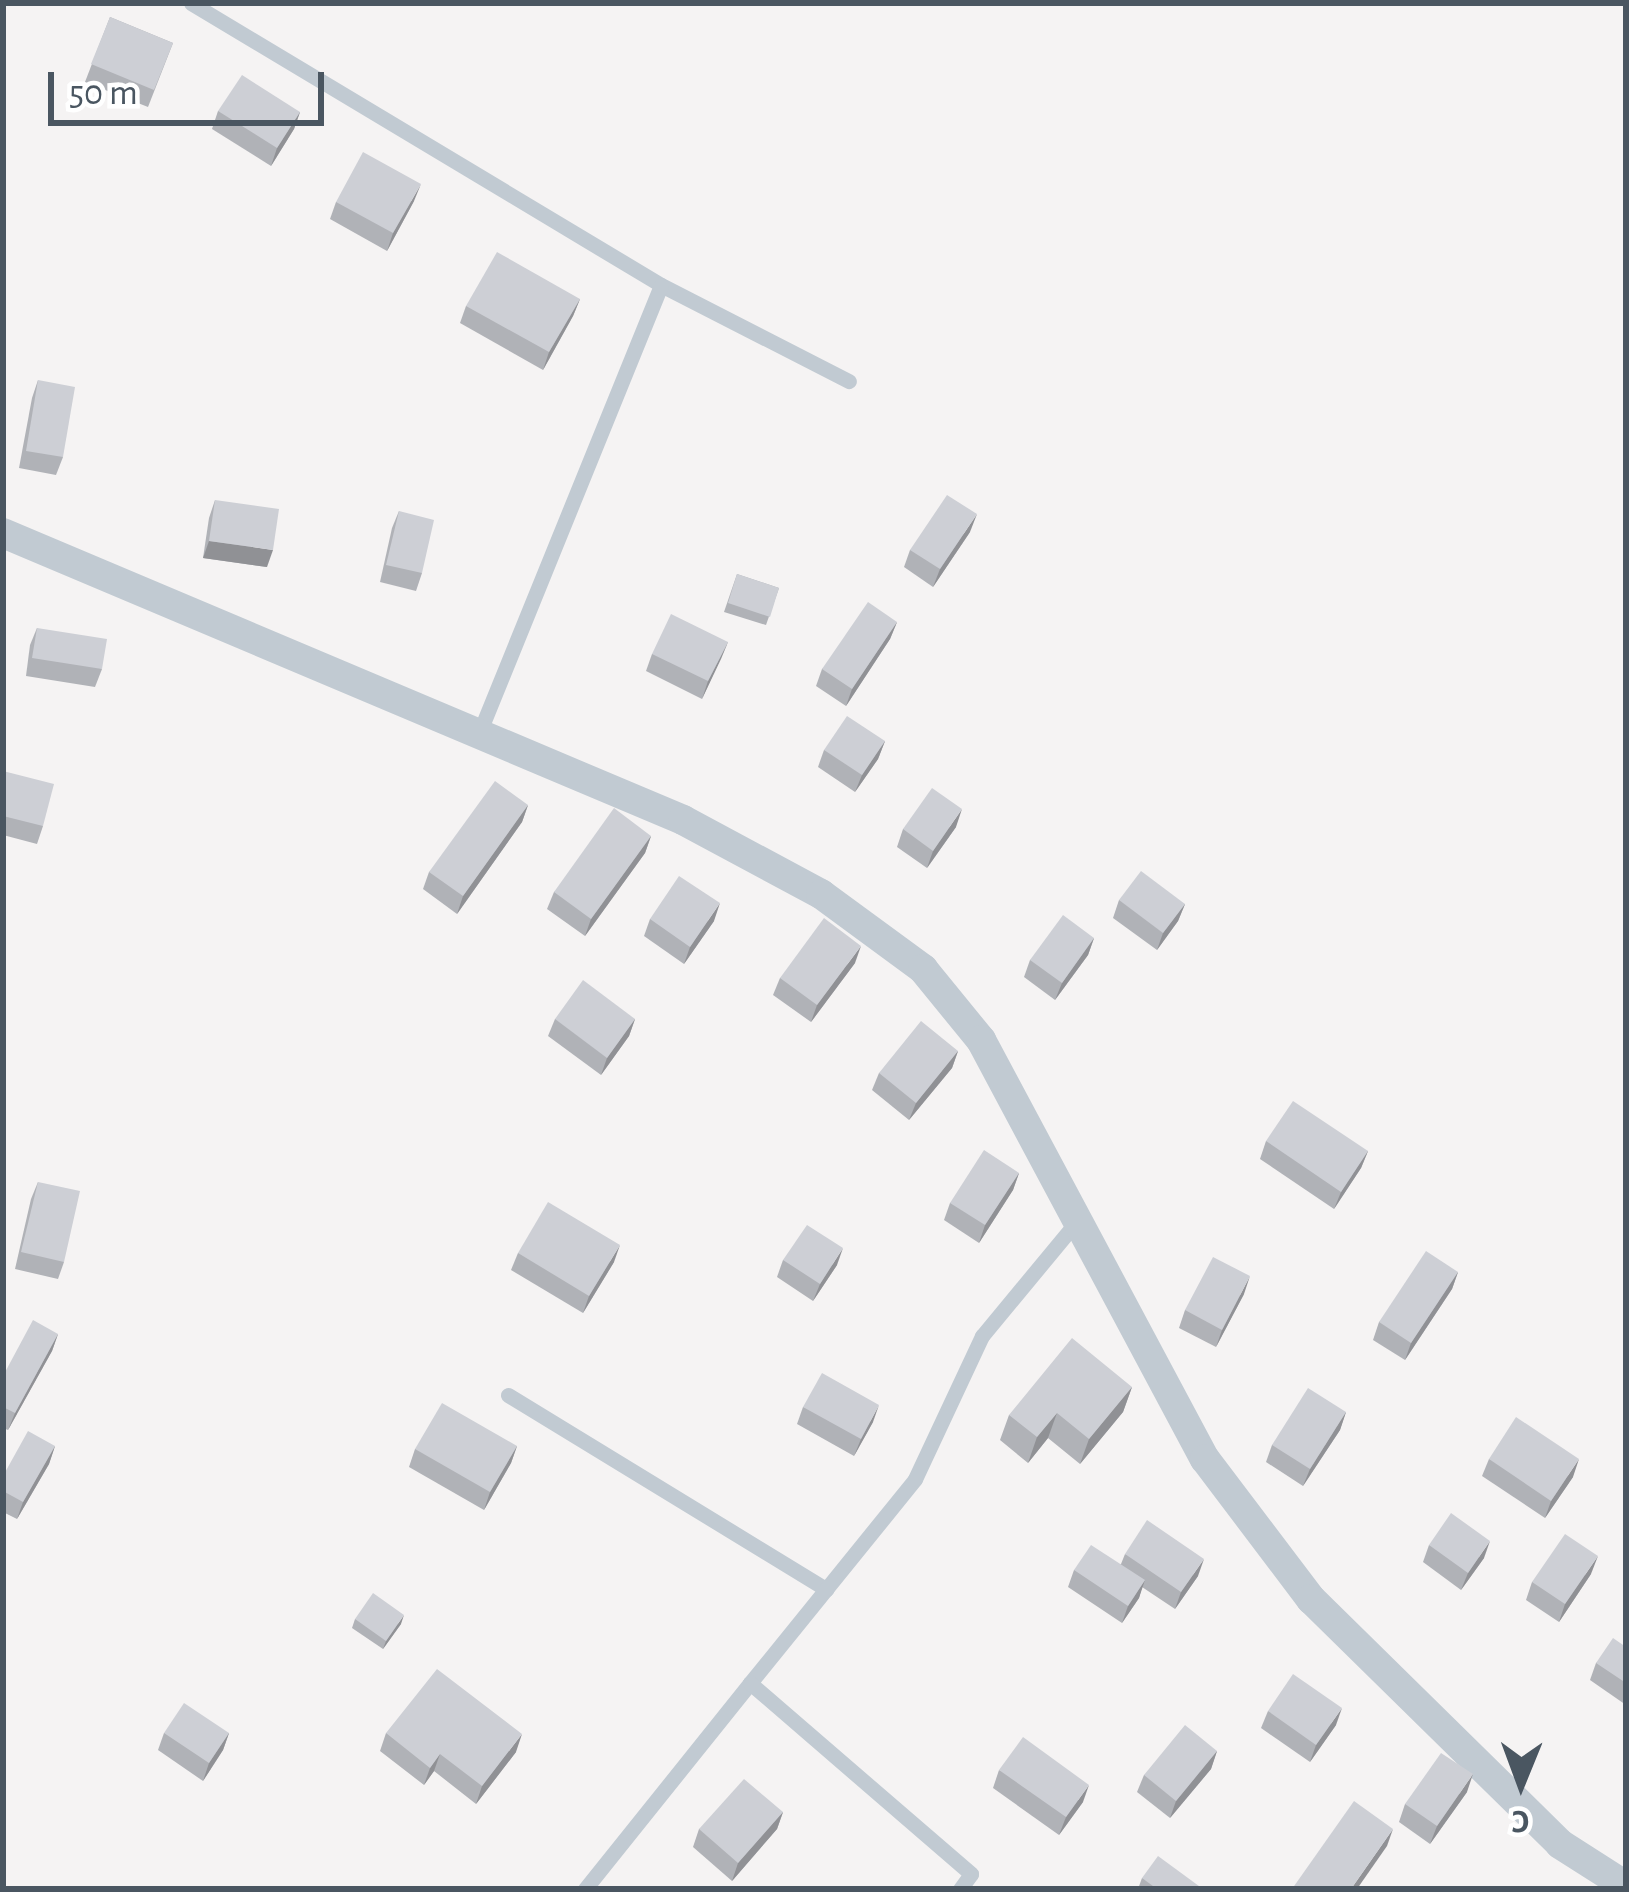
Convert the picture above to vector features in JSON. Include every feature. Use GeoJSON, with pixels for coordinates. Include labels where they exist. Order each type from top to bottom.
{"type":"FeatureCollection","features":[{"type":"Feature","properties":{"kind":"street"},"geometry":{"type":"LineString","coordinates":[[3,532],[480,731],[802,883],[923,969],[981,1040],[1205,1459],[1311,1599],[1560,1844],[1626,1886]]}},
{"type":"Feature","properties":{"kind":"lane"},"geometry":{"type":"LineString","coordinates":[[191,3],[661,285],[850,381]]}},
{"type":"Feature","properties":{"kind":"lane"},"geometry":{"type":"LineString","coordinates":[[480,731],[661,285]]}},
{"type":"Feature","properties":{"kind":"lane"},"geometry":{"type":"LineString","coordinates":[[585,1889],[915,1479],[982,1336],[1077,1221]]}},
{"type":"Feature","properties":{"kind":"lane"},"geometry":{"type":"LineString","coordinates":[[508,1395],[826,1588]]}},
{"type":"Feature","properties":{"kind":"lane"},"geometry":{"type":"LineString","coordinates":[[750,1684],[971,1874],[960,1889]]}},
{"type":"Feature","properties":{"kind":"building"},"geometry":{"type":"Polygon","coordinates":[[[110,17],[173,43],[154,90],[91,64],[110,17]]]}},
{"type":"Feature","properties":{"kind":"building"},"geometry":{"type":"Polygon","coordinates":[[[242,75],[300,112],[277,148],[218,111],[242,75]]]}},
{"type":"Feature","properties":{"kind":"building"},"geometry":{"type":"Polygon","coordinates":[[[363,152],[421,184],[393,233],[336,202],[363,152]]]}},
{"type":"Feature","properties":{"kind":"building"},"geometry":{"type":"Polygon","coordinates":[[[497,252],[580,299],[549,352],[466,306],[497,252]]]}},
{"type":"Feature","properties":{"kind":"building"},"geometry":{"type":"Polygon","coordinates":[[[38,380],[75,387],[63,457],[26,451],[38,380]]]}},
{"type":"Feature","properties":{"kind":"building"},"geometry":{"type":"Polygon","coordinates":[[[947,495],[977,514],[940,569],[910,550],[947,495]]]}},
{"type":"Feature","properties":{"kind":"building"},"geometry":{"type":"Polygon","coordinates":[[[215,500],[279,509],[273,550],[209,541],[215,500]]]}},
{"type":"Feature","properties":{"kind":"building"},"geometry":{"type":"Polygon","coordinates":[[[399,511],[434,520],[422,573],[386,565],[399,511]]]}},
{"type":"Feature","properties":{"kind":"building"},"geometry":{"type":"Polygon","coordinates":[[[737,574],[779,588],[770,617],[728,603],[737,574]]]}},
{"type":"Feature","properties":{"kind":"building"},"geometry":{"type":"Polygon","coordinates":[[[868,602],[897,622],[852,689],[822,669],[868,602]]]}},
{"type":"Feature","properties":{"kind":"building"},"geometry":{"type":"Polygon","coordinates":[[[671,614],[728,642],[708,681],[652,654],[671,614]]]}},
{"type":"Feature","properties":{"kind":"building"},"geometry":{"type":"Polygon","coordinates":[[[37,628],[107,639],[102,669],[32,658],[37,628]]]}},
{"type":"Feature","properties":{"kind":"building"},"geometry":{"type":"Polygon","coordinates":[[[847,716],[885,741],[862,775],[824,750],[847,716]]]}},
{"type":"Feature","properties":{"kind":"building"},"geometry":{"type":"Polygon","coordinates":[[[3,771],[54,784],[43,826],[3,816],[3,771]]]}},
{"type":"Feature","properties":{"kind":"building"},"geometry":{"type":"Polygon","coordinates":[[[495,781],[528,805],[463,896],[429,872],[495,781]]]}},
{"type":"Feature","properties":{"kind":"building"},"geometry":{"type":"Polygon","coordinates":[[[932,788],[962,809],[933,851],[903,829],[932,788]]]}},
{"type":"Feature","properties":{"kind":"building"},"geometry":{"type":"Polygon","coordinates":[[[614,808],[651,836],[591,919],[554,892],[614,808]]]}},
{"type":"Feature","properties":{"kind":"building"},"geometry":{"type":"Polygon","coordinates":[[[1141,871],[1185,904],[1163,933],[1119,900],[1141,871]]]}},
{"type":"Feature","properties":{"kind":"building"},"geometry":{"type":"Polygon","coordinates":[[[679,876],[720,903],[690,947],[650,919],[679,876]]]}},
{"type":"Feature","properties":{"kind":"building"},"geometry":{"type":"Polygon","coordinates":[[[1063,915],[1094,938],[1062,983],[1030,960],[1063,915]]]}},
{"type":"Feature","properties":{"kind":"building"},"geometry":{"type":"Polygon","coordinates":[[[824,918],[861,946],[817,1005],[780,978],[824,918]]]}},
{"type":"Feature","properties":{"kind":"building"},"geometry":{"type":"Polygon","coordinates":[[[583,980],[635,1019],[607,1058],[555,1019],[583,980]]]}},
{"type":"Feature","properties":{"kind":"building"},"geometry":{"type":"Polygon","coordinates":[[[921,1021],[958,1051],[916,1103],[879,1073],[921,1021]]]}},
{"type":"Feature","properties":{"kind":"building"},"geometry":{"type":"Polygon","coordinates":[[[1293,1101],[1368,1151],[1341,1192],[1266,1141],[1293,1101]]]}},
{"type":"Feature","properties":{"kind":"building"},"geometry":{"type":"Polygon","coordinates":[[[984,1150],[1019,1173],[985,1225],[950,1203],[984,1150]]]}},
{"type":"Feature","properties":{"kind":"building"},"geometry":{"type":"Polygon","coordinates":[[[38,1182],[80,1191],[64,1262],[21,1252],[38,1182]]]}},
{"type":"Feature","properties":{"kind":"building"},"geometry":{"type":"Polygon","coordinates":[[[548,1202],[620,1245],[589,1296],[518,1253],[548,1202]]]}},
{"type":"Feature","properties":{"kind":"building"},"geometry":{"type":"Polygon","coordinates":[[[807,1225],[843,1248],[820,1284],[783,1260],[807,1225]]]}},
{"type":"Feature","properties":{"kind":"building"},"geometry":{"type":"Polygon","coordinates":[[[1426,1251],[1458,1272],[1411,1343],[1379,1322],[1426,1251]]]}},
{"type":"Feature","properties":{"kind":"building"},"geometry":{"type":"Polygon","coordinates":[[[1213,1257],[1250,1276],[1222,1330],[1185,1310],[1213,1257]]]}},
{"type":"Feature","properties":{"kind":"building"},"geometry":{"type":"Polygon","coordinates":[[[33,1320],[58,1334],[15,1413],[3,1407],[3,1376],[33,1320]]]}},
{"type":"Feature","properties":{"kind":"building"},"geometry":{"type":"Polygon","coordinates":[[[1072,1338],[1132,1387],[1089,1439],[1057,1413],[1037,1437],[1009,1415],[1072,1338]]]}},
{"type":"Feature","properties":{"kind":"building"},"geometry":{"type":"Polygon","coordinates":[[[822,1373],[879,1405],[861,1439],[803,1407],[822,1373]]]}},
{"type":"Feature","properties":{"kind":"building"},"geometry":{"type":"Polygon","coordinates":[[[1308,1388],[1346,1412],[1310,1469],[1272,1445],[1308,1388]]]}},
{"type":"Feature","properties":{"kind":"building"},"geometry":{"type":"Polygon","coordinates":[[[442,1403],[517,1446],[490,1492],[415,1449],[442,1403]]]}},
{"type":"Feature","properties":{"kind":"building"},"geometry":{"type":"Polygon","coordinates":[[[1516,1417],[1579,1459],[1551,1501],[1489,1459],[1516,1417]]]}},
{"type":"Feature","properties":{"kind":"building"},"geometry":{"type":"Polygon","coordinates":[[[28,1431],[55,1446],[23,1502],[3,1491],[3,1476],[28,1431]]]}},
{"type":"Feature","properties":{"kind":"building"},"geometry":{"type":"Polygon","coordinates":[[[1451,1513],[1490,1541],[1468,1573],[1429,1545],[1451,1513]]]}},
{"type":"Feature","properties":{"kind":"building"},"geometry":{"type":"Polygon","coordinates":[[[1147,1520],[1204,1559],[1181,1592],[1125,1554],[1147,1520]]]}},
{"type":"Feature","properties":{"kind":"building"},"geometry":{"type":"Polygon","coordinates":[[[1565,1534],[1598,1556],[1565,1604],[1532,1582],[1565,1534]]]}},
{"type":"Feature","properties":{"kind":"building"},"geometry":{"type":"Polygon","coordinates":[[[1091,1545],[1145,1580],[1128,1606],[1074,1570],[1091,1545]]]}},
{"type":"Feature","properties":{"kind":"building"},"geometry":{"type":"Polygon","coordinates":[[[373,1593],[404,1615],[386,1641],[355,1619],[373,1593]]]}},
{"type":"Feature","properties":{"kind":"building"},"geometry":{"type":"Polygon","coordinates":[[[1613,1638],[1626,1647],[1626,1683],[1596,1663],[1613,1638]]]}},
{"type":"Feature","properties":{"kind":"building"},"geometry":{"type":"Polygon","coordinates":[[[437,1669],[522,1734],[482,1786],[440,1754],[430,1768],[386,1733],[437,1669]]]}},
{"type":"Feature","properties":{"kind":"building"},"geometry":{"type":"Polygon","coordinates":[[[1293,1674],[1342,1708],[1316,1745],[1268,1711],[1293,1674]]]}},
{"type":"Feature","properties":{"kind":"building"},"geometry":{"type":"Polygon","coordinates":[[[184,1703],[229,1733],[209,1763],[164,1733],[184,1703]]]}},
{"type":"Feature","properties":{"kind":"building"},"geometry":{"type":"Polygon","coordinates":[[[1185,1725],[1217,1751],[1176,1801],[1144,1775],[1185,1725]]]}},
{"type":"Feature","properties":{"kind":"building"},"geometry":{"type":"Polygon","coordinates":[[[1023,1737],[1089,1785],[1066,1817],[999,1770],[1023,1737]]]}},
{"type":"Feature","properties":{"kind":"building"},"geometry":{"type":"Polygon","coordinates":[[[1441,1753],[1473,1774],[1437,1826],[1405,1804],[1441,1753]]]}},
{"type":"Feature","properties":{"kind":"building"},"geometry":{"type":"Polygon","coordinates":[[[744,1779],[783,1812],[738,1863],[699,1829],[744,1779]]]}},
{"type":"Feature","properties":{"kind":"building"},"geometry":{"type":"Polygon","coordinates":[[[1354,1801],[1393,1829],[1351,1889],[1292,1889],[1354,1801]]]}},
{"type":"Feature","properties":{"kind":"building"},"geometry":{"type":"Polygon","coordinates":[[[1158,1856],[1203,1889],[1157,1889],[1142,1878],[1158,1856]]]}}]}
